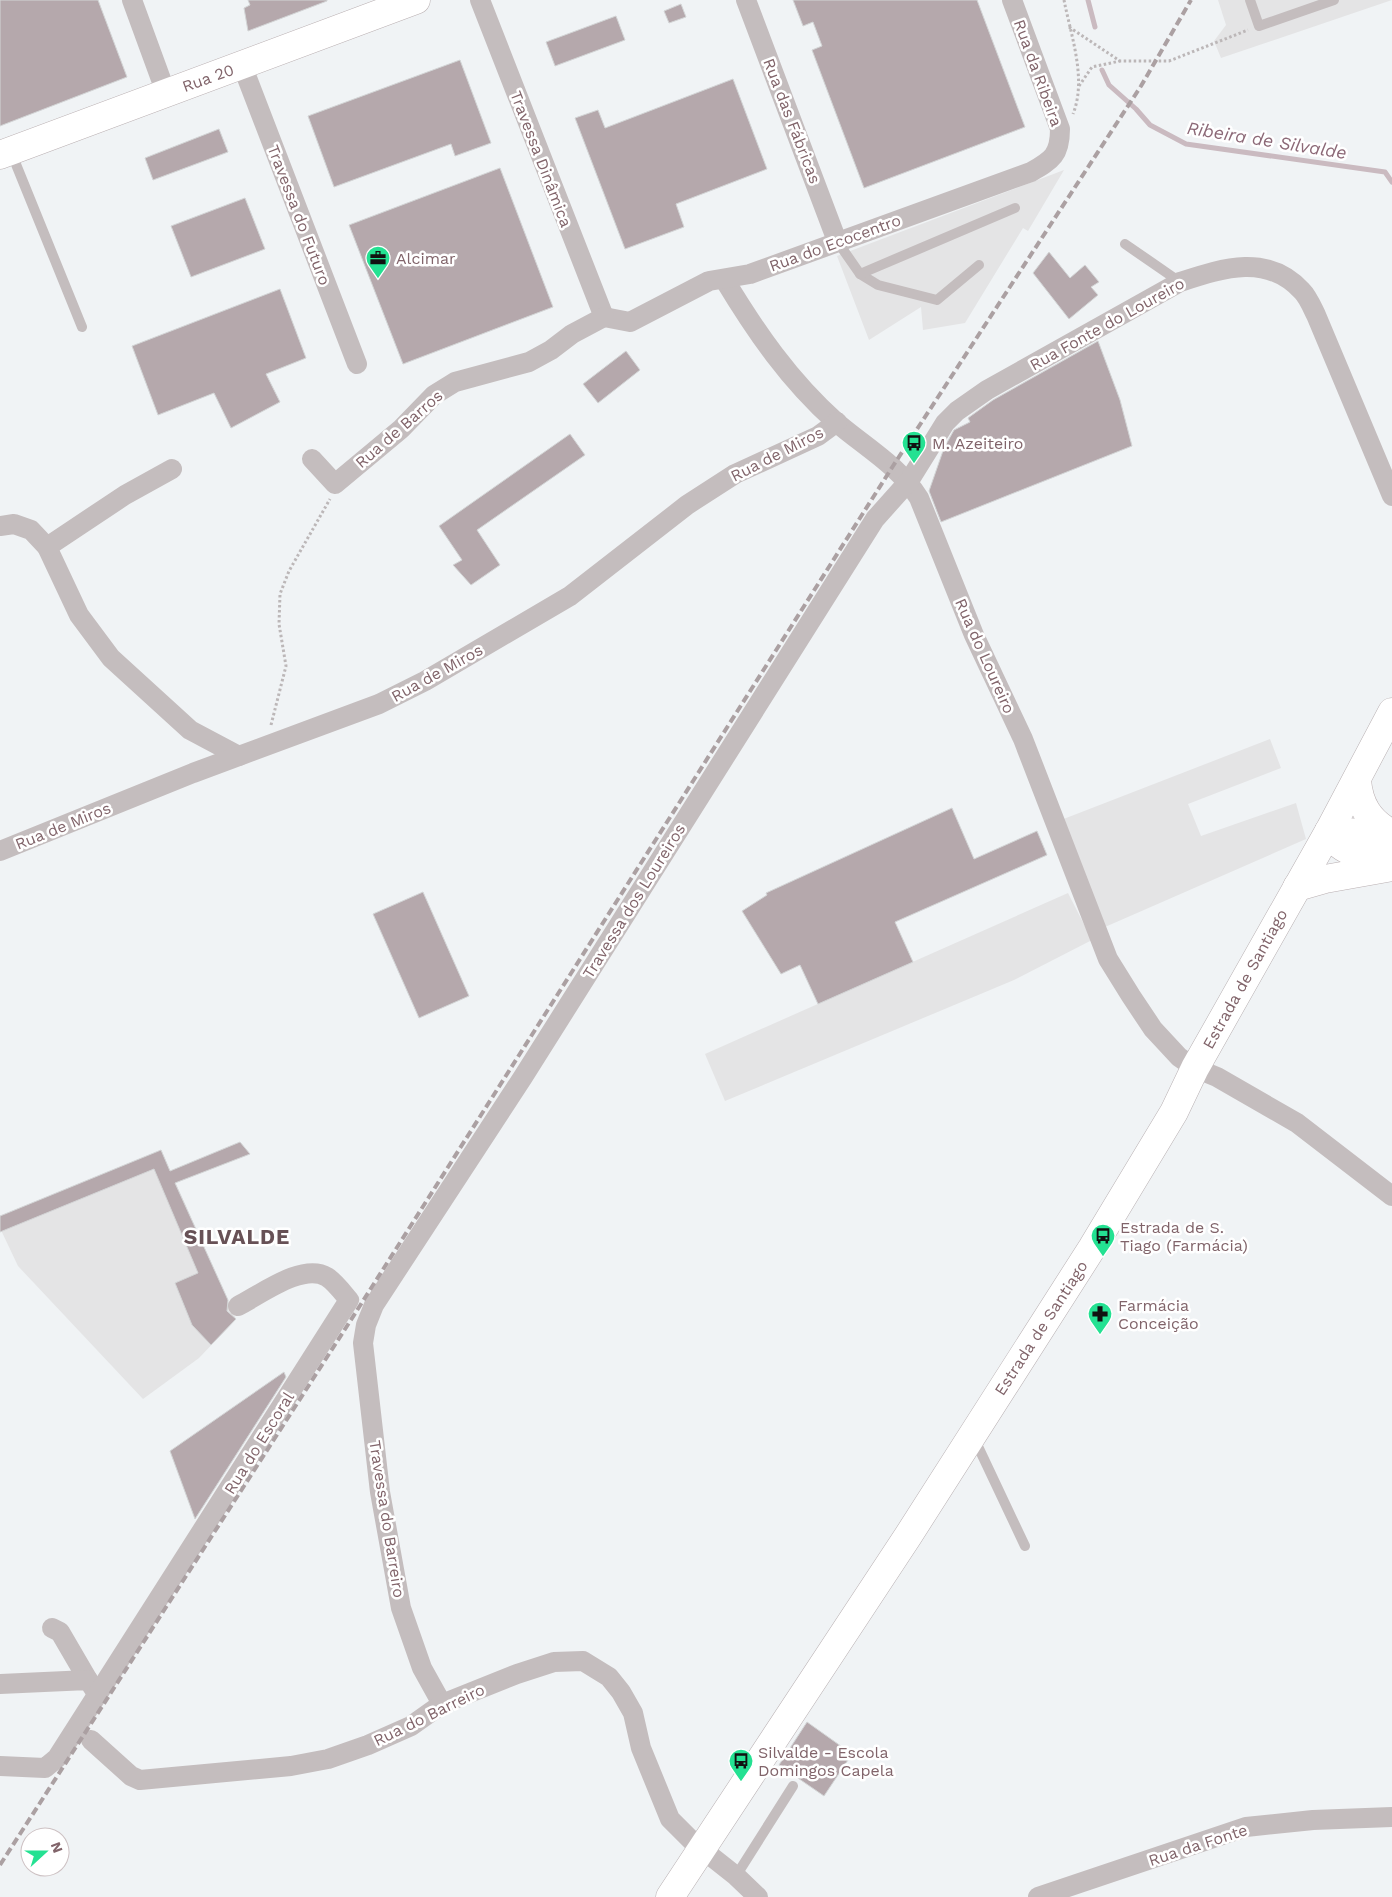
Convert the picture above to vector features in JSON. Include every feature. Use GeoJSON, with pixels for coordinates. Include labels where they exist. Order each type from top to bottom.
{"type":"FeatureCollection","features":[{"type":"Feature","properties":{"kind":"main road","name":"Rua 20"},"geometry":{"type":"LineString","coordinates":[[5,153],[242,65],[395,4]]}},
{"type":"Feature","properties":{"kind":"main road","name":"Estrada de Santiago"},"geometry":{"type":"LineString","coordinates":[[670,1897],[1092,1248],[1174,1112],[1194,1068],[1329,831],[1392,712]]}},
{"type":"Feature","properties":{"kind":"main road"},"geometry":{"type":"LineString","coordinates":[[1357,780],[1358,793],[1365,813],[1375,823],[1392,834]]}},
{"type":"Feature","properties":{"kind":"main road"},"geometry":{"type":"LineString","coordinates":[[1392,840],[1361,833],[1329,831],[1335,844],[1352,852],[1392,859]]}},
{"type":"Feature","properties":{"kind":"main road"},"geometry":{"type":"LineString","coordinates":[[1297,887],[1325,879],[1392,866]]}},
{"type":"Feature","properties":{"kind":"street"},"geometry":{"type":"LineString","coordinates":[[132,0],[166,93]]}},
{"type":"Feature","properties":{"kind":"street","name":"Travessa Dinâmica"},"geometry":{"type":"LineString","coordinates":[[480,0],[604,317]]}},
{"type":"Feature","properties":{"kind":"street","name":"Rua das Fábricas"},"geometry":{"type":"LineString","coordinates":[[746,0],[837,241]]}},
{"type":"Feature","properties":{"kind":"street","name":"Rua da Ribeira"},"geometry":{"type":"LineString","coordinates":[[1012,0],[1060,129],[1060,146]]}},
{"type":"Feature","properties":{"kind":"street","name":"Travessa do Futuro"},"geometry":{"type":"LineString","coordinates":[[242,65],[357,364]]}},
{"type":"Feature","properties":{"kind":"street","name":"Rua do Ecocentro"},"geometry":{"type":"LineString","coordinates":[[604,317],[630,322],[709,281],[750,274],[1031,172],[1048,163],[1060,146]]}},
{"type":"Feature","properties":{"kind":"street","name":"Rua Fonte do Loureiro"},"geometry":{"type":"LineString","coordinates":[[909,481],[945,423],[957,411],[987,390],[1180,282],[1208,273],[1242,266],[1264,267],[1281,274],[1303,292],[1324,333],[1392,496]]}},
{"type":"Feature","properties":{"kind":"street","name":"Rua do Loureiro"},"geometry":{"type":"LineString","coordinates":[[724,279],[758,335],[796,384],[837,422],[909,481],[933,530],[974,635],[1023,739],[1108,959],[1153,1029],[1179,1057],[1194,1068],[1217,1077],[1297,1124],[1392,1196]]}},
{"type":"Feature","properties":{"kind":"street","name":"Rua de Barros"},"geometry":{"type":"LineString","coordinates":[[335,484],[401,429],[434,395],[455,382],[529,362],[551,350],[572,334],[604,317]]}},
{"type":"Feature","properties":{"kind":"street","name":"Rua de Miros"},"geometry":{"type":"LineString","coordinates":[[0,851],[266,745],[379,704],[425,681],[570,596],[687,505],[734,474],[818,436],[837,422]]}},
{"type":"Feature","properties":{"kind":"street"},"geometry":{"type":"LineString","coordinates":[[312,459],[335,484]]}},
{"type":"Feature","properties":{"kind":"street"},"geometry":{"type":"LineString","coordinates":[[47,547],[125,495],[172,469]]}},
{"type":"Feature","properties":{"kind":"street","name":"Travessa dos Loureiros"},"geometry":{"type":"LineString","coordinates":[[366,1325],[374,1305],[393,1273],[523,1077],[875,519],[909,481]]}},
{"type":"Feature","properties":{"kind":"street"},"geometry":{"type":"LineString","coordinates":[[0,526],[14,524],[31,530],[47,547],[79,615],[111,658],[190,730],[239,756]]}},
{"type":"Feature","properties":{"kind":"street","name":"Rua do Escoral"},"geometry":{"type":"LineString","coordinates":[[0,1766],[45,1768],[57,1758],[93,1687],[349,1300],[327,1278],[313,1273],[294,1276],[238,1306]]}},
{"type":"Feature","properties":{"kind":"street","name":"Travessa do Barreiro"},"geometry":{"type":"LineString","coordinates":[[366,1325],[363,1343],[365,1366],[390,1557],[401,1608],[411,1641],[422,1668],[442,1704]]}},
{"type":"Feature","properties":{"kind":"street"},"geometry":{"type":"LineString","coordinates":[[52,1628],[60,1632],[93,1687]]}},
{"type":"Feature","properties":{"kind":"street","name":"Rua do Barreiro"},"geometry":{"type":"LineString","coordinates":[[91,1740],[131,1776],[140,1780],[291,1766],[328,1760],[368,1745],[411,1726],[442,1704],[517,1674],[554,1662],[583,1662],[594,1666],[609,1677],[621,1692],[632,1713],[641,1748],[670,1819],[693,1842],[702,1847]]}},
{"type":"Feature","properties":{"kind":"street"},"geometry":{"type":"LineString","coordinates":[[0,1684],[93,1687]]}},
{"type":"Feature","properties":{"kind":"street","name":"Rua da Fonte"},"geometry":{"type":"LineString","coordinates":[[1038,1897],[1246,1828],[1313,1820],[1392,1817]]}},
{"type":"Feature","properties":{"kind":"street"},"geometry":{"type":"LineString","coordinates":[[702,1847],[756,1896]]}},
{"type":"Feature","properties":{"kind":"lane"},"geometry":{"type":"LineString","coordinates":[[1250,0],[1259,26],[1334,0]]}},
{"type":"Feature","properties":{"kind":"lane"},"geometry":{"type":"LineString","coordinates":[[5,153],[82,327]]}},
{"type":"Feature","properties":{"kind":"lane"},"geometry":{"type":"LineString","coordinates":[[860,274],[1015,208]]}},
{"type":"Feature","properties":{"kind":"lane"},"geometry":{"type":"LineString","coordinates":[[837,241],[860,274],[878,286],[937,300],[979,265]]}},
{"type":"Feature","properties":{"kind":"lane"},"geometry":{"type":"LineString","coordinates":[[1125,244],[1180,282]]}},
{"type":"Feature","properties":{"kind":"lane"},"geometry":{"type":"LineString","coordinates":[[972,1435],[1025,1546]]}},
{"type":"Feature","properties":{"kind":"lane"},"geometry":{"type":"LineString","coordinates":[[736,1876],[793,1786]]}},
{"type":"Feature","properties":{"kind":"path"},"geometry":{"type":"LineString","coordinates":[[1060,146],[1079,99],[1079,86],[1064,0]]}},
{"type":"Feature","properties":{"kind":"path"},"geometry":{"type":"LineString","coordinates":[[1079,86],[1092,67],[1120,61],[1169,61],[1259,26]]}},
{"type":"Feature","properties":{"kind":"path"},"geometry":{"type":"LineString","coordinates":[[1069,27],[1120,61]]}},
{"type":"Feature","properties":{"kind":"path"},"geometry":{"type":"LineString","coordinates":[[266,745],[286,666],[279,624],[280,594],[289,572],[336,489],[335,484]]}},
{"type":"Feature","properties":{"kind":"shaded area"},"geometry":{"type":"Polygon","coordinates":[[[1218,0],[1392,0],[1221,58],[1214,41],[1226,25],[1218,0]]]}},
{"type":"Feature","properties":{"kind":"shaded area"},"geometry":{"type":"Polygon","coordinates":[[[1064,170],[1028,231],[1023,228],[965,323],[923,330],[921,307],[869,340],[837,256],[1064,170]]]}},
{"type":"Feature","properties":{"kind":"shaded area"},"geometry":{"type":"Polygon","coordinates":[[[1270,739],[1281,768],[1188,804],[1201,836],[1296,803],[1306,839],[1105,927],[1061,820],[1270,739]]]}},
{"type":"Feature","properties":{"kind":"shaded area"},"geometry":{"type":"Polygon","coordinates":[[[1068,893],[1092,940],[1014,980],[725,1101],[705,1054],[1068,893]]]}},
{"type":"Feature","properties":{"kind":"shaded area"},"geometry":{"type":"Polygon","coordinates":[[[161,1150],[236,1319],[199,1358],[143,1399],[18,1266],[0,1228],[161,1150]]]}},
{"type":"Feature","properties":{"kind":"building"},"geometry":{"type":"Polygon","coordinates":[[[0,0],[98,0],[127,77],[0,126],[0,0]]]}},
{"type":"Feature","properties":{"kind":"building"},"geometry":{"type":"Polygon","coordinates":[[[248,0],[327,1],[248,31],[244,8],[250,5],[248,0]]]}},
{"type":"Feature","properties":{"kind":"building"},"geometry":{"type":"Polygon","coordinates":[[[793,0],[977,0],[1025,127],[864,188],[812,50],[822,46],[813,22],[803,26],[793,0]]]}},
{"type":"Feature","properties":{"kind":"building"},"geometry":{"type":"Polygon","coordinates":[[[681,4],[686,17],[669,23],[664,11],[681,4]]]}},
{"type":"Feature","properties":{"kind":"building"},"geometry":{"type":"Polygon","coordinates":[[[616,16],[625,40],[555,66],[546,42],[616,16]]]}},
{"type":"Feature","properties":{"kind":"building"},"geometry":{"type":"Polygon","coordinates":[[[460,60],[491,143],[455,156],[451,144],[334,187],[308,116],[460,60]]]}},
{"type":"Feature","properties":{"kind":"building"},"geometry":{"type":"Polygon","coordinates":[[[733,79],[767,169],[676,204],[684,227],[625,249],[575,118],[598,110],[605,128],[733,79]]]}},
{"type":"Feature","properties":{"kind":"building"},"geometry":{"type":"Polygon","coordinates":[[[219,129],[228,152],[153,180],[145,158],[219,129]]]}},
{"type":"Feature","properties":{"kind":"building"},"geometry":{"type":"Polygon","coordinates":[[[500,168],[553,307],[403,364],[349,225],[500,168]]]}},
{"type":"Feature","properties":{"kind":"building"},"geometry":{"type":"Polygon","coordinates":[[[245,198],[265,249],[191,277],[171,226],[245,198]]]}},
{"type":"Feature","properties":{"kind":"building"},"geometry":{"type":"Polygon","coordinates":[[[1049,252],[1070,278],[1085,265],[1099,282],[1091,287],[1098,295],[1069,319],[1033,273],[1049,252]]]}},
{"type":"Feature","properties":{"kind":"building"},"geometry":{"type":"Polygon","coordinates":[[[280,289],[306,358],[266,374],[280,402],[231,428],[214,393],[158,415],[132,346],[280,289]]]}},
{"type":"Feature","properties":{"kind":"building"},"geometry":{"type":"Polygon","coordinates":[[[1098,341],[1120,400],[1132,446],[941,522],[929,491],[944,448],[954,430],[970,422],[968,418],[993,400],[1098,341]]]}},
{"type":"Feature","properties":{"kind":"building"},"geometry":{"type":"Polygon","coordinates":[[[626,351],[640,370],[598,403],[583,384],[626,351]]]}},
{"type":"Feature","properties":{"kind":"building"},"geometry":{"type":"Polygon","coordinates":[[[570,434],[585,455],[477,530],[500,565],[471,585],[453,565],[462,560],[439,526],[570,434]]]}},
{"type":"Feature","properties":{"kind":"building"},"geometry":{"type":"Polygon","coordinates":[[[952,808],[974,859],[1037,831],[1047,855],[895,922],[913,962],[818,1004],[800,965],[781,974],[742,911],[767,895],[766,893],[952,808]]]}},
{"type":"Feature","properties":{"kind":"building"},"geometry":{"type":"Polygon","coordinates":[[[423,892],[469,996],[419,1018],[373,914],[423,892]]]}},
{"type":"Feature","properties":{"kind":"building"},"geometry":{"type":"Polygon","coordinates":[[[240,1142],[250,1154],[175,1183],[228,1300],[227,1311],[236,1319],[211,1345],[192,1325],[175,1283],[198,1273],[154,1169],[0,1232],[0,1216],[161,1150],[170,1171],[240,1142]]]}},
{"type":"Feature","properties":{"kind":"building"},"geometry":{"type":"Polygon","coordinates":[[[284,1372],[286,1377],[195,1519],[170,1451],[284,1372]]]}},
{"type":"Feature","properties":{"kind":"building"},"geometry":{"type":"Polygon","coordinates":[[[807,1722],[852,1754],[824,1796],[779,1765],[807,1722]]]}},
{"type":"Feature","properties":{"kind":"waterway","name":"Ribeira de Silvalde"},"geometry":{"type":"LineString","coordinates":[[1088,0],[1095,27]]}},
{"type":"Feature","properties":{"kind":"waterway","name":"Ribeira de Silvalde"},"geometry":{"type":"LineString","coordinates":[[1102,70],[1109,85],[1136,109],[1150,125],[1186,144],[1385,172],[1392,182]]}},
{"type":"Feature","properties":{"kind":"railway"},"geometry":{"type":"LineString","coordinates":[[0,1865],[356,1312],[893,466],[1141,86],[1191,0]]}},
{"type":"Feature","properties":{"kind":"place","name":"Alcimar"},"geometry":{"type":"Point","coordinates":[378,279]}},
{"type":"Feature","properties":{"kind":"place","name":"M. Azeiteiro"},"geometry":{"type":"Point","coordinates":[914,464]}},
{"type":"Feature","properties":{"kind":"place","name":"Estrada de S. Tiago (Farmácia)"},"geometry":{"type":"Point","coordinates":[1103,1257]}},
{"type":"Feature","properties":{"kind":"place","name":"Farmácia Conceição"},"geometry":{"type":"Point","coordinates":[1100,1335]}},
{"type":"Feature","properties":{"kind":"place","name":"Silvalde - Escola Domingos Capela"},"geometry":{"type":"Point","coordinates":[741,1782]}},
{"type":"Feature","properties":{"kind":"district","name":"SILVALDE"},"geometry":{"type":"Point","coordinates":[237,1236]}}]}
